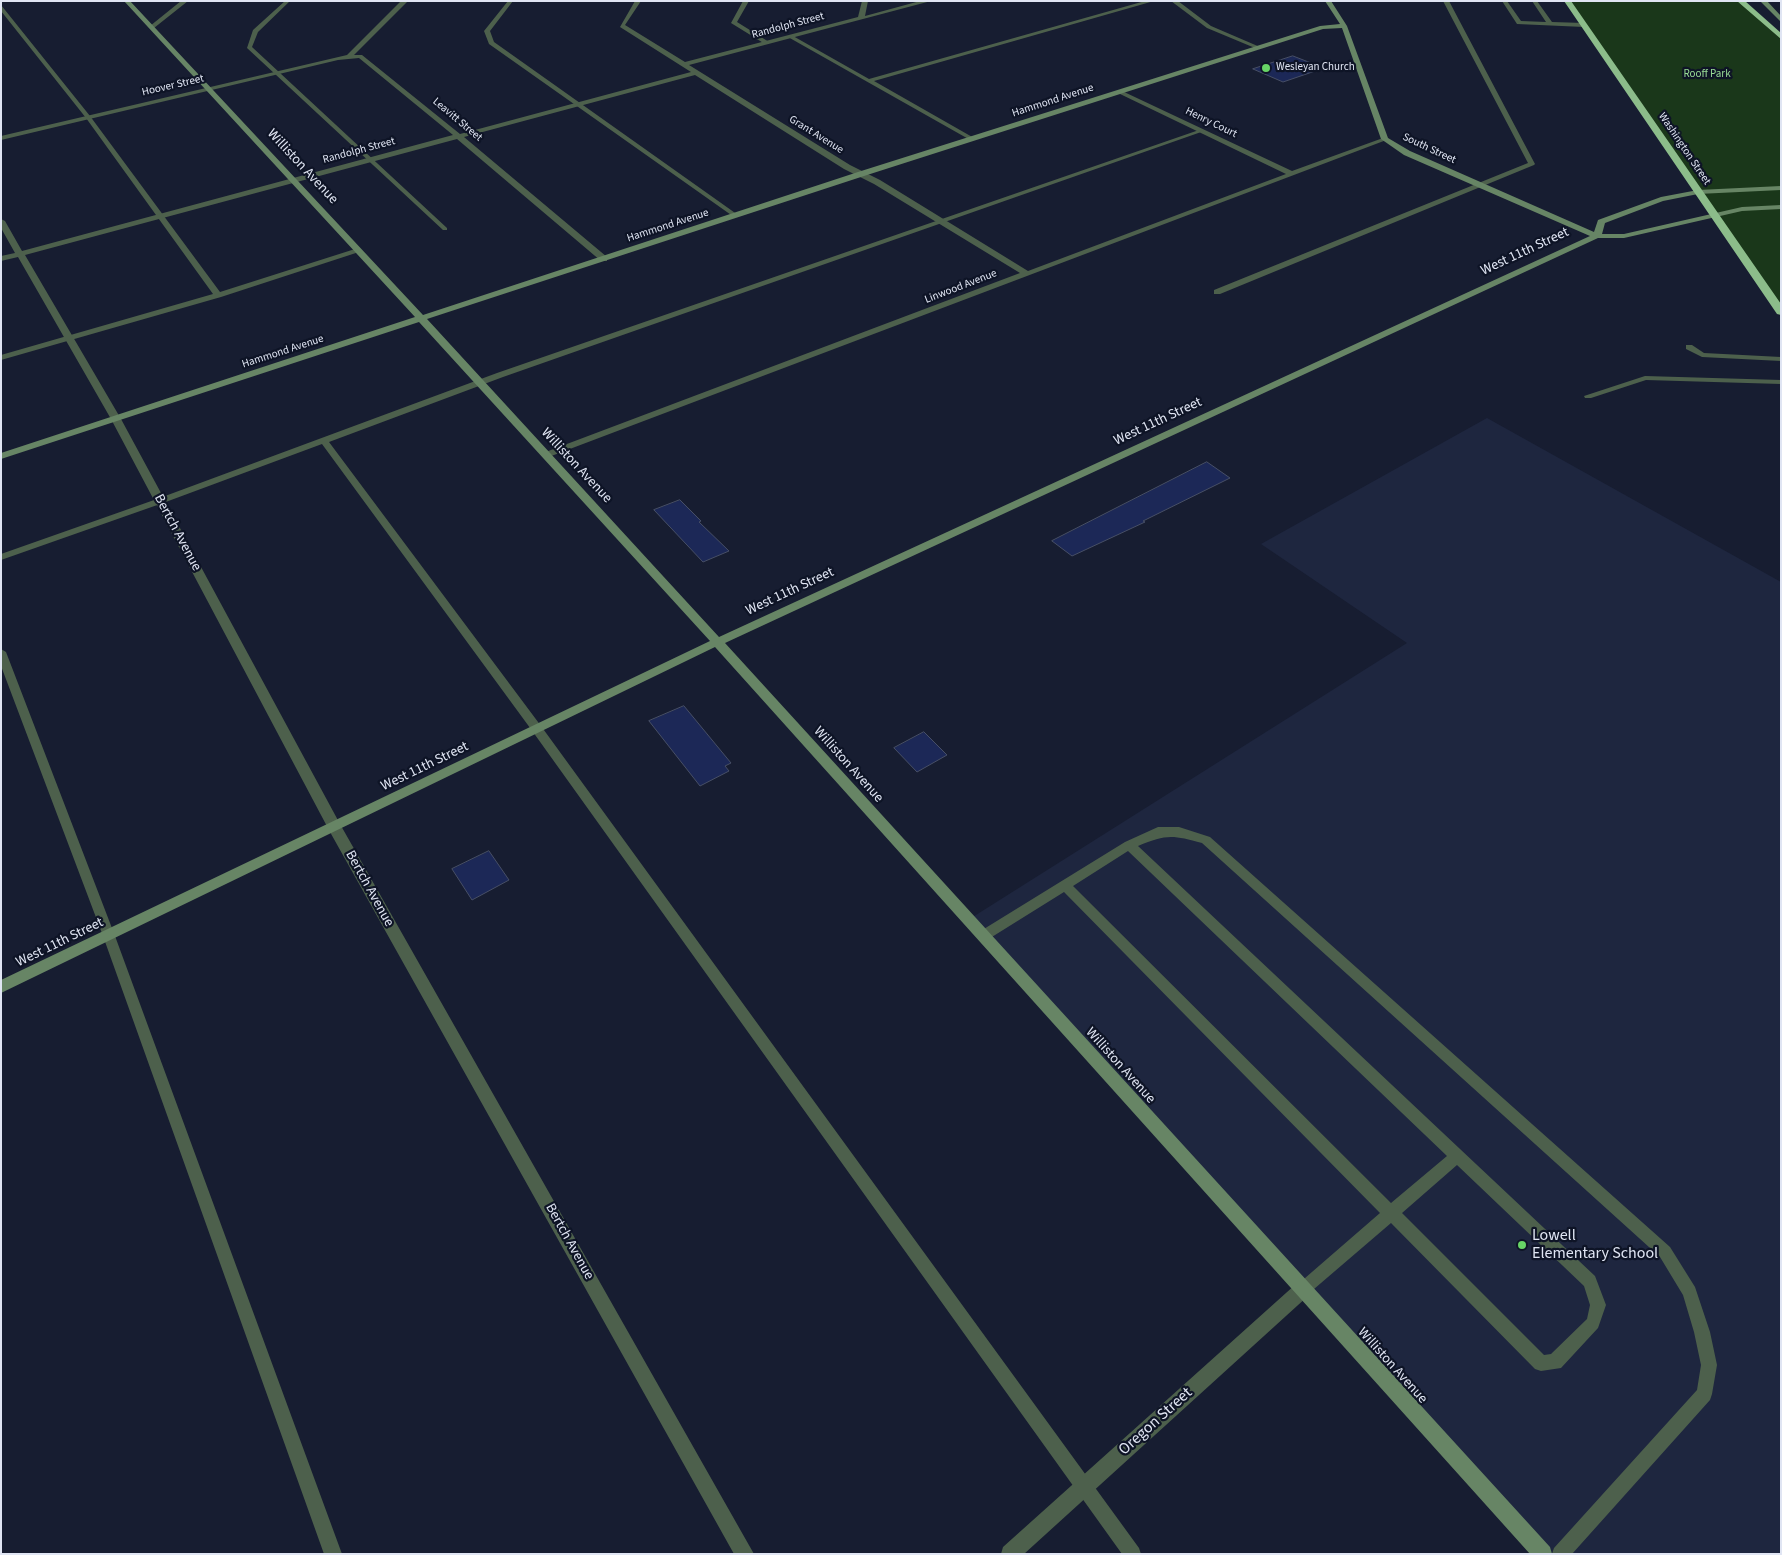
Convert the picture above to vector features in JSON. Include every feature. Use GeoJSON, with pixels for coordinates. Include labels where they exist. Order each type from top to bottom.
{"type":"FeatureCollection","features":[{"type":"Feature","properties":{"kind":"highway","name":"Washington Street"},"geometry":{"type":"LineString","coordinates":[[1568,1],[1781,312]]}},
{"type":"Feature","properties":{"kind":"highway"},"geometry":{"type":"LineString","coordinates":[[1740,1],[1781,37]]}},
{"type":"Feature","properties":{"kind":"main road","name":"Williston Avenue"},"geometry":{"type":"LineString","coordinates":[[127,1],[294,180],[717,642],[1543,1554]]}},
{"type":"Feature","properties":{"kind":"main road"},"geometry":{"type":"LineString","coordinates":[[1763,1],[1781,20]]}},
{"type":"Feature","properties":{"kind":"main road","name":"South Street"},"geometry":{"type":"LineString","coordinates":[[1330,2],[1344,26],[1385,139],[1406,153],[1597,236]]}},
{"type":"Feature","properties":{"kind":"main road","name":"Hammond Avenue"},"geometry":{"type":"LineString","coordinates":[[1,456],[861,174],[1322,27],[1344,26]]}},
{"type":"Feature","properties":{"kind":"main road","name":"West 11th Street"},"geometry":{"type":"LineString","coordinates":[[1597,236],[1601,222],[1661,199],[1698,192],[1781,188]]}},
{"type":"Feature","properties":{"kind":"main road","name":"West 11th Street"},"geometry":{"type":"LineString","coordinates":[[1,987],[717,642],[1597,236],[1624,236],[1742,208],[1781,207]]}},
{"type":"Feature","properties":{"kind":"street"},"geometry":{"type":"LineString","coordinates":[[152,26],[185,1]]}},
{"type":"Feature","properties":{"kind":"street"},"geometry":{"type":"LineString","coordinates":[[350,56],[405,1]]}},
{"type":"Feature","properties":{"kind":"street","name":"Grant Avenue"},"geometry":{"type":"LineString","coordinates":[[638,1],[622,26],[694,73],[1027,274]]}},
{"type":"Feature","properties":{"kind":"street"},"geometry":{"type":"LineString","coordinates":[[861,19],[865,1]]}},
{"type":"Feature","properties":{"kind":"street","name":"Randolph Street"},"geometry":{"type":"LineString","coordinates":[[682,65],[928,1]]}},
{"type":"Feature","properties":{"kind":"street"},"geometry":{"type":"LineString","coordinates":[[1174,1],[1209,28],[1257,48]]}},
{"type":"Feature","properties":{"kind":"street","name":"Hoover Street"},"geometry":{"type":"LineString","coordinates":[[1,138],[350,56]]}},
{"type":"Feature","properties":{"kind":"street","name":"Leavitt Street"},"geometry":{"type":"LineString","coordinates":[[350,56],[360,56],[459,136],[604,259]]}},
{"type":"Feature","properties":{"kind":"street","name":"Randolph Street"},"geometry":{"type":"LineString","coordinates":[[1,259],[694,73]]}},
{"type":"Feature","properties":{"kind":"street","name":"Henry Court"},"geometry":{"type":"LineString","coordinates":[[1120,92],[1292,174]]}},
{"type":"Feature","properties":{"kind":"street","name":"Linwood Avenue"},"geometry":{"type":"LineString","coordinates":[[546,455],[1385,139]]}},
{"type":"Feature","properties":{"kind":"street","name":"Bertch Avenue"},"geometry":{"type":"LineString","coordinates":[[1,221],[116,419],[334,828],[745,1554]]}},
{"type":"Feature","properties":{"kind":"street","name":"Oregon Street"},"geometry":{"type":"LineString","coordinates":[[1010,1554],[1302,1290]]}},
{"type":"Feature","properties":{"kind":"lane"},"geometry":{"type":"LineString","coordinates":[[288,1],[255,31],[249,47],[445,229]]}},
{"type":"Feature","properties":{"kind":"lane"},"geometry":{"type":"LineString","coordinates":[[511,1],[487,31],[491,43],[736,216]]}},
{"type":"Feature","properties":{"kind":"lane"},"geometry":{"type":"LineString","coordinates":[[746,1],[734,23],[767,43]]}},
{"type":"Feature","properties":{"kind":"lane"},"geometry":{"type":"LineString","coordinates":[[868,81],[1152,1]]}},
{"type":"Feature","properties":{"kind":"lane"},"geometry":{"type":"LineString","coordinates":[[1217,292],[1532,164],[1446,1]]}},
{"type":"Feature","properties":{"kind":"lane"},"geometry":{"type":"LineString","coordinates":[[1504,1],[1520,23],[1584,25]]}},
{"type":"Feature","properties":{"kind":"lane"},"geometry":{"type":"LineString","coordinates":[[1534,1],[1550,24]]}},
{"type":"Feature","properties":{"kind":"lane"},"geometry":{"type":"LineString","coordinates":[[1,7],[88,117],[218,295]]}},
{"type":"Feature","properties":{"kind":"lane"},"geometry":{"type":"LineString","coordinates":[[791,37],[972,139]]}},
{"type":"Feature","properties":{"kind":"lane"},"geometry":{"type":"LineString","coordinates":[[1,558],[478,383],[1201,131]]}},
{"type":"Feature","properties":{"kind":"lane"},"geometry":{"type":"LineString","coordinates":[[1,358],[218,295],[358,251]]}},
{"type":"Feature","properties":{"kind":"lane"},"geometry":{"type":"LineString","coordinates":[[1689,346],[1702,355],[1781,359]]}},
{"type":"Feature","properties":{"kind":"lane"},"geometry":{"type":"LineString","coordinates":[[1588,396],[1645,378],[1781,382]]}},
{"type":"Feature","properties":{"kind":"lane"},"geometry":{"type":"LineString","coordinates":[[323,440],[537,730],[1133,1554]]}},
{"type":"Feature","properties":{"kind":"lane"},"geometry":{"type":"LineString","coordinates":[[1,652],[109,936],[333,1554]]}},
{"type":"Feature","properties":{"kind":"lane"},"geometry":{"type":"LineString","coordinates":[[983,936],[1129,844],[1158,832],[1179,832],[1206,840],[1665,1252],[1690,1292],[1702,1332],[1709,1365],[1704,1394],[1560,1554]]}},
{"type":"Feature","properties":{"kind":"lane"},"geometry":{"type":"LineString","coordinates":[[1065,885],[1541,1363],[1555,1362],[1593,1323],[1598,1304],[1590,1281],[1129,844]]}},
{"type":"Feature","properties":{"kind":"lane"},"geometry":{"type":"LineString","coordinates":[[1302,1290],[1456,1156]]}},
{"type":"Feature","properties":{"kind":"shaded area","name":"Lowell Elementary School"},"geometry":{"type":"Polygon","coordinates":[[[1487,418],[1781,582],[1781,1554],[1543,1554],[968,920],[1407,643],[1261,544],[1487,418]]]}},
{"type":"Feature","properties":{"kind":"green space","name":"Rooff Park"},"geometry":{"type":"Polygon","coordinates":[[[1567,1],[1740,1],[1781,37],[1781,312],[1567,1]]]}},
{"type":"Feature","properties":{"kind":"building"},"geometry":{"type":"Polygon","coordinates":[[[1293,56],[1324,68],[1283,82],[1253,69],[1293,56]]]}},
{"type":"Feature","properties":{"kind":"building"},"geometry":{"type":"Polygon","coordinates":[[[1207,462],[1230,478],[1143,521],[1145,522],[1072,556],[1052,541],[1207,462]]]}},
{"type":"Feature","properties":{"kind":"building"},"geometry":{"type":"Polygon","coordinates":[[[680,500],[701,521],[699,522],[729,551],[703,562],[654,510],[680,500]]]}},
{"type":"Feature","properties":{"kind":"building"},"geometry":{"type":"Polygon","coordinates":[[[684,706],[731,763],[725,766],[729,771],[700,786],[649,721],[684,706]]]}},
{"type":"Feature","properties":{"kind":"building"},"geometry":{"type":"Polygon","coordinates":[[[924,732],[947,755],[917,772],[894,748],[924,732]]]}},
{"type":"Feature","properties":{"kind":"building"},"geometry":{"type":"Polygon","coordinates":[[[489,851],[509,880],[472,900],[452,869],[489,851]]]}},
{"type":"Feature","properties":{"kind":"place","name":"Wesleyan Church"},"geometry":{"type":"Point","coordinates":[1266,68]}},
{"type":"Feature","properties":{"kind":"place","name":"Lowell Elementary School"},"geometry":{"type":"Point","coordinates":[1522,1245]}}]}
